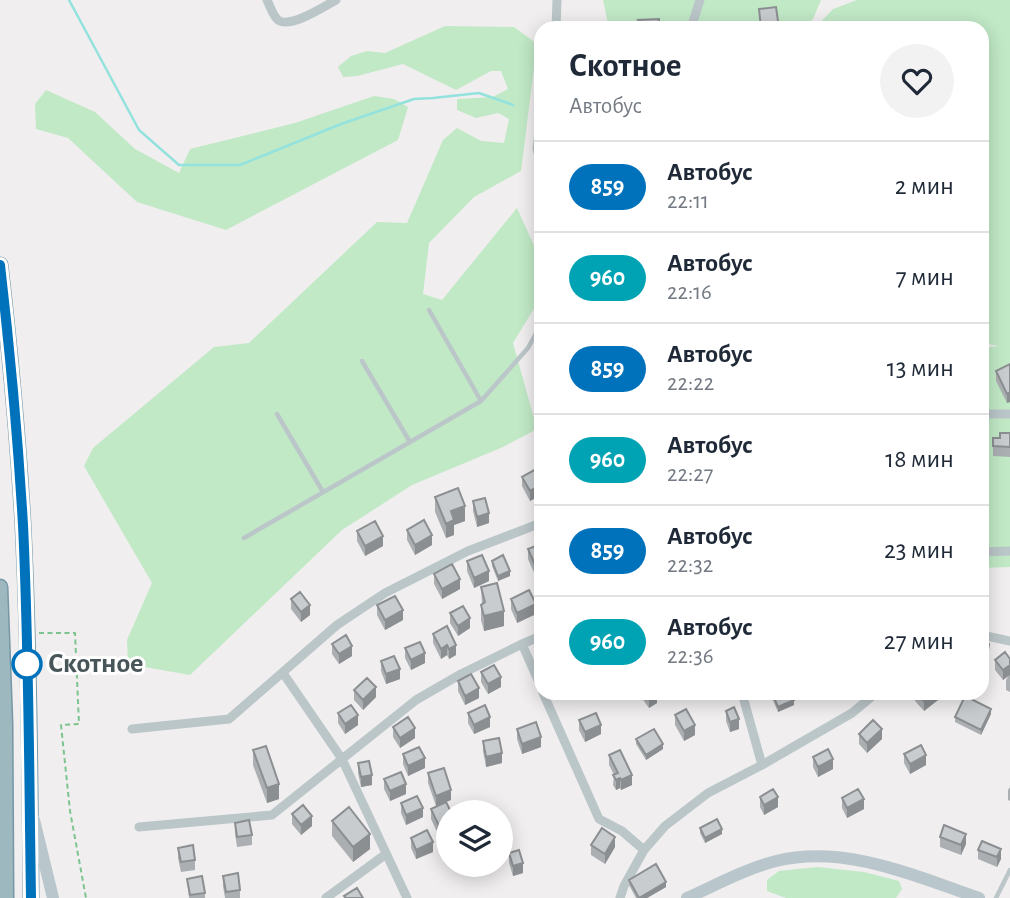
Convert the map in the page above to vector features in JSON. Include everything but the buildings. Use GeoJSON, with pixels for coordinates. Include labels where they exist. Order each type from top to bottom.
{"type":"FeatureCollection","features":[{"type":"Feature","properties":{"kind":"highway"},"geometry":{"type":"LineString","coordinates":[[0,265],[23,523],[31,898]]}},
{"type":"Feature","properties":{"kind":"highway"},"geometry":{"type":"LineString","coordinates":[[0,587],[5,724],[6,898]]}},
{"type":"Feature","properties":{"kind":"main road"},"geometry":{"type":"LineString","coordinates":[[30,803],[53,898]]}},
{"type":"Feature","properties":{"kind":"main road"},"geometry":{"type":"LineString","coordinates":[[687,898],[753,869],[778,861],[806,857],[832,857],[866,862],[979,898]]}},
{"type":"Feature","properties":{"kind":"street"},"geometry":{"type":"LineString","coordinates":[[267,0],[275,16],[285,23],[304,18],[336,0]]}},
{"type":"Feature","properties":{"kind":"street"},"geometry":{"type":"LineString","coordinates":[[556,21],[557,0]]}},
{"type":"Feature","properties":{"kind":"street"},"geometry":{"type":"LineString","coordinates":[[693,21],[700,0]]}},
{"type":"Feature","properties":{"kind":"street"},"geometry":{"type":"LineString","coordinates":[[989,414],[1010,414]]}},
{"type":"Feature","properties":{"kind":"street"},"geometry":{"type":"LineString","coordinates":[[132,729],[229,719],[337,625],[385,593],[468,551],[534,526]]}},
{"type":"Feature","properties":{"kind":"street"},"geometry":{"type":"LineString","coordinates":[[989,552],[1010,551]]}},
{"type":"Feature","properties":{"kind":"street"},"geometry":{"type":"LineString","coordinates":[[989,636],[1010,641]]}},
{"type":"Feature","properties":{"kind":"street"},"geometry":{"type":"LineString","coordinates":[[138,827],[272,815],[416,700],[461,674],[534,639]]}},
{"type":"Feature","properties":{"kind":"street"},"geometry":{"type":"LineString","coordinates":[[522,644],[534,671]]}},
{"type":"Feature","properties":{"kind":"street"},"geometry":{"type":"LineString","coordinates":[[283,673],[342,759],[407,898]]}},
{"type":"Feature","properties":{"kind":"street"},"geometry":{"type":"LineString","coordinates":[[546,700],[599,820],[622,831],[644,850]]}},
{"type":"Feature","properties":{"kind":"street"},"geometry":{"type":"LineString","coordinates":[[744,700],[762,765]]}},
{"type":"Feature","properties":{"kind":"street"},"geometry":{"type":"LineString","coordinates":[[621,898],[624,886],[644,850],[665,826],[708,793],[852,713],[868,700]]}},
{"type":"Feature","properties":{"kind":"street"},"geometry":{"type":"LineString","coordinates":[[0,831],[6,852]]}},
{"type":"Feature","properties":{"kind":"street"},"geometry":{"type":"LineString","coordinates":[[326,898],[386,853]]}},
{"type":"Feature","properties":{"kind":"lane"},"geometry":{"type":"LineString","coordinates":[[429,310],[481,401]]}},
{"type":"Feature","properties":{"kind":"lane"},"geometry":{"type":"LineString","coordinates":[[244,538],[481,401],[528,348],[534,337]]}},
{"type":"Feature","properties":{"kind":"lane"},"geometry":{"type":"LineString","coordinates":[[362,361],[410,442]]}},
{"type":"Feature","properties":{"kind":"lane"},"geometry":{"type":"LineString","coordinates":[[277,414],[323,492]]}},
{"type":"Feature","properties":{"kind":"lane"},"geometry":{"type":"LineString","coordinates":[[996,898],[1010,870]]}},
{"type":"Feature","properties":{"kind":"path"},"geometry":{"type":"LineString","coordinates":[[38,633],[75,633],[79,724],[61,725],[69,811],[86,898]]}},
{"type":"Feature","properties":{"kind":"path"},"geometry":{"type":"LineString","coordinates":[[52,669],[76,668]]}},
{"type":"Feature","properties":{"kind":"green space"},"geometry":{"type":"Polygon","coordinates":[[[603,0],[821,0],[811,21],[608,21],[603,0]]]}},
{"type":"Feature","properties":{"kind":"green space"},"geometry":{"type":"Polygon","coordinates":[[[857,0],[1010,0],[1010,567],[989,568],[989,347],[999,346],[989,344],[989,21],[822,21],[833,9],[857,0]]]}},
{"type":"Feature","properties":{"kind":"green space"},"geometry":{"type":"Polygon","coordinates":[[[445,26],[514,27],[534,42],[534,68],[521,171],[474,197],[429,243],[423,294],[442,300],[517,208],[534,246],[534,308],[513,343],[534,418],[534,431],[503,447],[412,485],[342,530],[190,675],[128,664],[127,640],[152,583],[84,466],[93,448],[214,347],[249,343],[377,222],[407,223],[443,140],[457,128],[481,141],[504,143],[509,119],[498,113],[476,118],[457,110],[457,99],[493,97],[508,89],[501,71],[491,71],[456,90],[403,64],[343,77],[338,67],[351,56],[367,51],[385,53],[445,26]]]}},
{"type":"Feature","properties":{"kind":"green space"},"geometry":{"type":"Polygon","coordinates":[[[46,90],[95,112],[135,149],[179,173],[190,149],[295,123],[374,96],[394,99],[408,107],[398,140],[226,230],[137,202],[68,138],[36,129],[35,104],[46,90]]]}},
{"type":"Feature","properties":{"kind":"green space"},"geometry":{"type":"Polygon","coordinates":[[[817,867],[864,872],[899,881],[902,889],[896,898],[786,898],[767,891],[767,880],[779,871],[817,867]]]}},
{"type":"Feature","properties":{"kind":"waterway"},"geometry":{"type":"LineString","coordinates":[[69,0],[139,130],[179,165],[240,165],[341,124],[414,99],[479,93],[513,105]]}},
{"type":"Feature","properties":{"kind":"bus line","name":"859"},"geometry":{"type":"LineString","coordinates":[[0,265],[23,523],[31,898]]}},
{"type":"Feature","properties":{"kind":"place","name":"Скотное"},"geometry":{"type":"Point","coordinates":[27,664]}}]}
